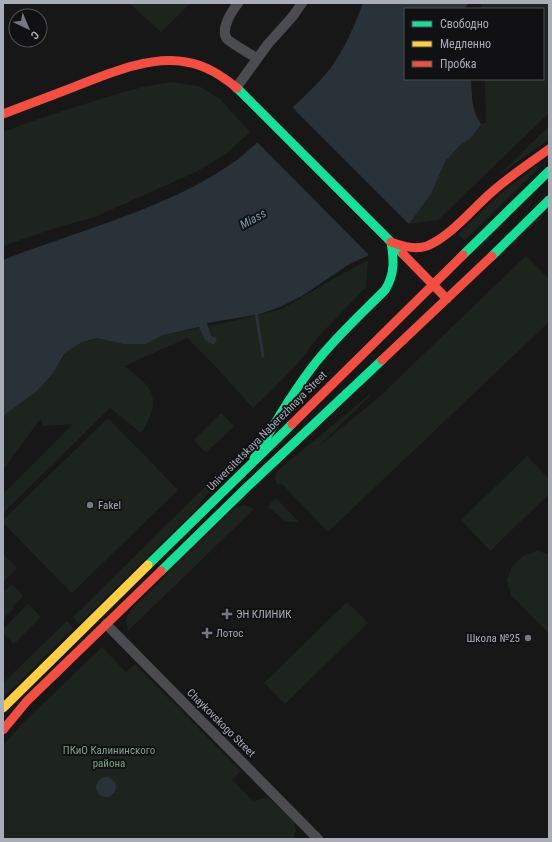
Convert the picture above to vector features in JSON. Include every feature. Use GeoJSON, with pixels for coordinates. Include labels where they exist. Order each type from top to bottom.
{"type":"FeatureCollection","features":[{"type":"Feature","properties":{"kind":"main road"},"geometry":{"type":"LineString","coordinates":[[3,114],[123,69],[163,61],[184,62],[200,65],[219,74],[248,98],[447,299]]}},
{"type":"Feature","properties":{"kind":"main road"},"geometry":{"type":"LineString","coordinates":[[391,242],[404,247],[419,248],[442,237],[499,186],[549,149]]}},
{"type":"Feature","properties":{"kind":"main road","name":"Universitetskaya Naberezhnaya Street"},"geometry":{"type":"LineString","coordinates":[[3,708],[549,171]]}},
{"type":"Feature","properties":{"kind":"main road"},"geometry":{"type":"LineString","coordinates":[[3,730],[27,701],[106,624],[549,200]]}},
{"type":"Feature","properties":{"kind":"main road"},"geometry":{"type":"LineString","coordinates":[[247,469],[305,376],[329,347],[391,282],[394,273],[391,242]]}},
{"type":"Feature","properties":{"kind":"street"},"geometry":{"type":"LineString","coordinates":[[238,3],[230,15],[225,31],[227,39],[257,58]]}},
{"type":"Feature","properties":{"kind":"street"},"geometry":{"type":"LineString","coordinates":[[236,88],[257,58],[293,16],[302,3]]}},
{"type":"Feature","properties":{"kind":"street","name":"Chaykovskogo Street"},"geometry":{"type":"LineString","coordinates":[[106,624],[318,839]]}},
{"type":"Feature","properties":{"kind":"green space"},"geometry":{"type":"Polygon","coordinates":[[[129,3],[191,3],[161,32],[129,3]]]}},
{"type":"Feature","properties":{"kind":"green space"},"geometry":{"type":"Polygon","coordinates":[[[481,3],[549,3],[549,113],[438,220],[409,224],[431,194],[445,162],[458,147],[471,138],[481,124],[486,122],[485,80],[544,80],[544,8],[482,8],[481,3]]]}},
{"type":"Feature","properties":{"kind":"green space"},"geometry":{"type":"Polygon","coordinates":[[[171,82],[199,86],[220,99],[250,132],[227,153],[196,172],[95,217],[55,228],[3,246],[3,132],[108,96],[171,82]]]}},
{"type":"Feature","properties":{"kind":"green space"},"geometry":{"type":"Polygon","coordinates":[[[549,126],[549,139],[498,176],[549,126]]]}},
{"type":"Feature","properties":{"kind":"green space"},"geometry":{"type":"Polygon","coordinates":[[[536,166],[540,167],[464,241],[458,234],[500,194],[536,166]]]}},
{"type":"Feature","properties":{"kind":"green space"},"geometry":{"type":"Polygon","coordinates":[[[526,256],[549,279],[549,322],[328,532],[281,483],[278,485],[275,479],[276,472],[369,395],[370,396],[318,447],[378,398],[526,256]]]}},
{"type":"Feature","properties":{"kind":"green space"},"geometry":{"type":"Polygon","coordinates":[[[368,260],[366,287],[318,337],[299,362],[253,408],[187,338],[125,366],[146,384],[153,399],[150,416],[141,433],[110,408],[3,513],[3,494],[73,424],[43,426],[41,418],[3,470],[3,416],[17,405],[62,360],[65,353],[82,342],[97,338],[123,344],[146,344],[163,335],[233,321],[282,309],[368,260]]]}},
{"type":"Feature","properties":{"kind":"green space"},"geometry":{"type":"Polygon","coordinates":[[[221,413],[234,426],[206,453],[194,440],[221,413]]]}},
{"type":"Feature","properties":{"kind":"green space","name":"Fakel"},"geometry":{"type":"Polygon","coordinates":[[[108,418],[178,490],[72,593],[3,523],[3,520],[108,418]]]}},
{"type":"Feature","properties":{"kind":"green space"},"geometry":{"type":"Polygon","coordinates":[[[236,456],[195,510],[79,624],[73,617],[236,456]]]}},
{"type":"Feature","properties":{"kind":"green space"},"geometry":{"type":"Polygon","coordinates":[[[527,456],[549,479],[549,494],[490,551],[461,520],[527,456]]]}},
{"type":"Feature","properties":{"kind":"green space"},"geometry":{"type":"Polygon","coordinates":[[[276,498],[299,522],[285,521],[268,506],[276,498]]]}},
{"type":"Feature","properties":{"kind":"green space"},"geometry":{"type":"Polygon","coordinates":[[[244,505],[254,509],[128,631],[126,620],[131,610],[235,508],[244,505]]]}},
{"type":"Feature","properties":{"kind":"green space"},"geometry":{"type":"Polygon","coordinates":[[[537,551],[549,554],[549,634],[511,595],[507,580],[512,567],[523,556],[537,551]]]}},
{"type":"Feature","properties":{"kind":"green space"},"geometry":{"type":"Polygon","coordinates":[[[3,554],[17,568],[3,582],[3,554]]]}},
{"type":"Feature","properties":{"kind":"green space"},"geometry":{"type":"Polygon","coordinates":[[[12,584],[23,596],[3,619],[3,592],[12,584]]]}},
{"type":"Feature","properties":{"kind":"green space"},"geometry":{"type":"Polygon","coordinates":[[[347,602],[368,623],[285,704],[264,683],[347,602]]]}},
{"type":"Feature","properties":{"kind":"green space"},"geometry":{"type":"Polygon","coordinates":[[[28,604],[41,617],[14,644],[3,633],[3,629],[28,604]]]}},
{"type":"Feature","properties":{"kind":"green space"},"geometry":{"type":"Polygon","coordinates":[[[67,621],[74,628],[3,698],[3,683],[67,621]]]}},
{"type":"Feature","properties":{"kind":"green space","name":"ПКиО Калининского района"},"geometry":{"type":"Polygon","coordinates":[[[102,647],[126,672],[135,664],[241,771],[232,780],[253,801],[268,797],[294,822],[296,830],[293,839],[3,839],[3,746],[21,725],[102,647]]]}},
{"type":"Feature","properties":{"kind":"water","name":"Miass"},"geometry":{"type":"Polygon","coordinates":[[[363,3],[468,3],[466,8],[404,8],[404,80],[471,80],[475,114],[481,124],[471,138],[458,147],[445,162],[431,194],[409,224],[367,256],[348,265],[302,296],[280,307],[260,314],[207,323],[211,336],[217,339],[214,345],[205,340],[199,327],[163,335],[146,344],[123,344],[97,338],[82,342],[65,353],[53,373],[39,389],[3,416],[3,260],[155,205],[212,176],[238,159],[265,135],[325,75],[339,56],[354,26],[363,3]]]}},
{"type":"Feature","properties":{"kind":"water"},"geometry":{"type":"Polygon","coordinates":[[[106,777],[113,780],[116,787],[113,794],[106,797],[99,794],[96,787],[99,780],[106,777]]]}},
{"type":"Feature","properties":{"kind":"pier"},"geometry":{"type":"Polygon","coordinates":[[[292,107],[409,224],[399,234],[370,256],[257,142],[292,107]]]}},
{"type":"Feature","properties":{"kind":"waterway"},"geometry":{"type":"LineString","coordinates":[[256,312],[263,356]]}},
{"type":"Feature","properties":{"kind":"traffic: fast"},"geometry":{"type":"LineString","coordinates":[[237,88],[403,254]]}},
{"type":"Feature","properties":{"kind":"traffic: fast"},"geometry":{"type":"LineString","coordinates":[[463,255],[549,171]]}},
{"type":"Feature","properties":{"kind":"traffic: fast"},"geometry":{"type":"LineString","coordinates":[[492,256],[549,200]]}},
{"type":"Feature","properties":{"kind":"traffic: fast"},"geometry":{"type":"LineString","coordinates":[[254,458],[308,372],[325,351],[385,290],[391,278],[393,267],[391,242]]}},
{"type":"Feature","properties":{"kind":"traffic: fast"},"geometry":{"type":"LineString","coordinates":[[161,571],[245,489],[382,360]]}},
{"type":"Feature","properties":{"kind":"traffic: fast"},"geometry":{"type":"LineString","coordinates":[[148,565],[292,424]]}},
{"type":"Feature","properties":{"kind":"traffic: slow"},"geometry":{"type":"LineString","coordinates":[[3,708],[148,565]]}},
{"type":"Feature","properties":{"kind":"traffic: jam"},"geometry":{"type":"LineString","coordinates":[[3,114],[129,67],[158,61],[193,63],[220,75],[237,88]]}},
{"type":"Feature","properties":{"kind":"traffic: jam"},"geometry":{"type":"LineString","coordinates":[[391,242],[418,248],[427,246],[445,236],[500,185],[549,149]]}},
{"type":"Feature","properties":{"kind":"traffic: jam"},"geometry":{"type":"LineString","coordinates":[[403,254],[447,299]]}},
{"type":"Feature","properties":{"kind":"traffic: jam"},"geometry":{"type":"LineString","coordinates":[[292,424],[463,255]]}},
{"type":"Feature","properties":{"kind":"traffic: jam"},"geometry":{"type":"LineString","coordinates":[[382,360],[492,256]]}},
{"type":"Feature","properties":{"kind":"traffic: jam"},"geometry":{"type":"LineString","coordinates":[[3,730],[27,701],[161,571]]}},
{"type":"Feature","properties":{"kind":"place","name":"Fakel"},"geometry":{"type":"Point","coordinates":[90,505]}},
{"type":"Feature","properties":{"kind":"place","name":"ЭН КЛИНИК"},"geometry":{"type":"Point","coordinates":[227,614]}},
{"type":"Feature","properties":{"kind":"place","name":"Лотос"},"geometry":{"type":"Point","coordinates":[207,633]}},
{"type":"Feature","properties":{"kind":"place","name":"Школа №25"},"geometry":{"type":"Point","coordinates":[528,638]}}]}
